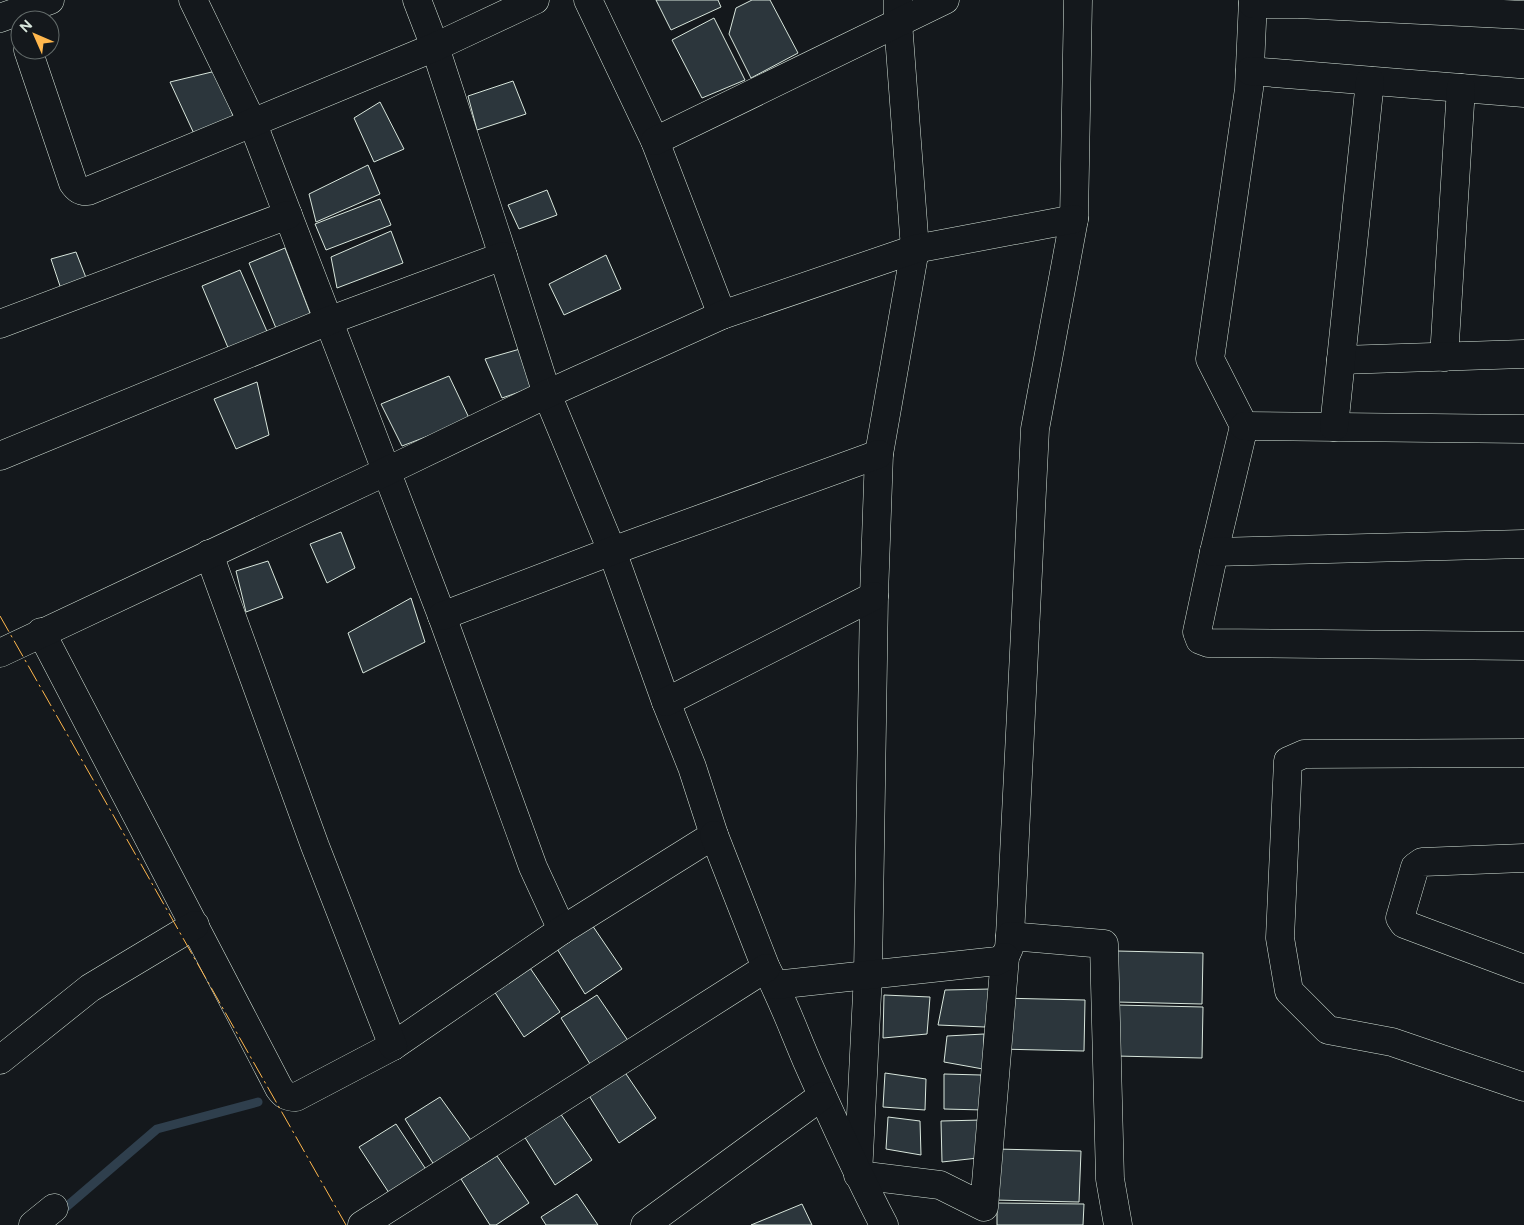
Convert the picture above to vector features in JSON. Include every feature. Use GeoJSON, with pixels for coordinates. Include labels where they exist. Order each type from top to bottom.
{"type":"FeatureCollection","features":[{"type":"Feature","properties":{"kind":"street"},"geometry":{"type":"LineString","coordinates":[[31,10],[50,0]]}},
{"type":"Feature","properties":{"kind":"street"},"geometry":{"type":"LineString","coordinates":[[193,0],[253,124],[385,472],[442,616],[533,867],[562,930]]}},
{"type":"Feature","properties":{"kind":"street"},"geometry":{"type":"LineString","coordinates":[[417,0],[436,48],[547,394],[612,551],[666,702],[692,767],[714,834],[770,976],[822,1096],[858,1175],[884,1225]]}},
{"type":"Feature","properties":{"kind":"street"},"geometry":{"type":"LineString","coordinates":[[31,60],[73,183],[83,192],[436,48],[534,0]]}},
{"type":"Feature","properties":{"kind":"street"},"geometry":{"type":"LineString","coordinates":[[588,0],[654,141],[722,315]]}},
{"type":"Feature","properties":{"kind":"street"},"geometry":{"type":"LineString","coordinates":[[654,141],[898,11],[945,0]]}},
{"type":"Feature","properties":{"kind":"street"},"geometry":{"type":"LineString","coordinates":[[858,1175],[940,1184],[984,1207],[1008,946],[1035,429],[1074,219],[1078,0]]}},
{"type":"Feature","properties":{"kind":"street"},"geometry":{"type":"LineString","coordinates":[[1524,16],[1253,2],[1249,89],[1210,359],[1244,426],[1197,632],[1200,640],[1208,643],[1524,646]]}},
{"type":"Feature","properties":{"kind":"street"},"geometry":{"type":"LineString","coordinates":[[858,1175],[868,974],[874,596],[879,454],[915,249],[898,11]]}},
{"type":"Feature","properties":{"kind":"street"},"geometry":{"type":"LineString","coordinates":[[1250,71],[1524,93]]}},
{"type":"Feature","properties":{"kind":"street"},"geometry":{"type":"LineString","coordinates":[[1334,427],[1370,81]]}},
{"type":"Feature","properties":{"kind":"street"},"geometry":{"type":"LineString","coordinates":[[1444,357],[1461,88]]}},
{"type":"Feature","properties":{"kind":"street"},"geometry":{"type":"LineString","coordinates":[[0,324],[288,215]]}},
{"type":"Feature","properties":{"kind":"street"},"geometry":{"type":"LineString","coordinates":[[1,650],[385,472],[547,394],[722,315],[915,249],[1074,219]]}},
{"type":"Feature","properties":{"kind":"street"},"geometry":{"type":"LineString","coordinates":[[0,456],[328,321],[503,256]]}},
{"type":"Feature","properties":{"kind":"street"},"geometry":{"type":"LineString","coordinates":[[1341,360],[1524,354]]}},
{"type":"Feature","properties":{"kind":"street"},"geometry":{"type":"LineString","coordinates":[[1244,426],[1524,429]]}},
{"type":"Feature","properties":{"kind":"street"},"geometry":{"type":"LineString","coordinates":[[442,616],[612,551],[879,454]]}},
{"type":"Feature","properties":{"kind":"street"},"geometry":{"type":"LineString","coordinates":[[1214,552],[1524,544]]}},
{"type":"Feature","properties":{"kind":"street"},"geometry":{"type":"LineString","coordinates":[[209,554],[315,846],[393,1046]]}},
{"type":"Feature","properties":{"kind":"street"},"geometry":{"type":"LineString","coordinates":[[666,702],[874,596]]}},
{"type":"Feature","properties":{"kind":"street"},"geometry":{"type":"LineString","coordinates":[[41,632],[279,1088],[283,1094],[289,1097],[296,1097],[393,1046],[562,930],[714,834]]}},
{"type":"Feature","properties":{"kind":"street"},"geometry":{"type":"LineString","coordinates":[[1524,753],[1304,754],[1288,761],[1280,938],[1289,991],[1328,1030],[1392,1042],[1524,1087]]}},
{"type":"Feature","properties":{"kind":"street"},"geometry":{"type":"LineString","coordinates":[[1524,858],[1422,862],[1415,867],[1400,918],[1404,924],[1524,969]]}},
{"type":"Feature","properties":{"kind":"street"},"geometry":{"type":"LineString","coordinates":[[0,1060],[90,988],[195,925]]}},
{"type":"Feature","properties":{"kind":"street"},"geometry":{"type":"LineString","coordinates":[[1008,946],[1104,944],[1110,1179],[1118,1225]]}},
{"type":"Feature","properties":{"kind":"street"},"geometry":{"type":"LineString","coordinates":[[363,1225],[770,976],[868,974],[997,961],[1008,946]]}},
{"type":"Feature","properties":{"kind":"street"},"geometry":{"type":"LineString","coordinates":[[645,1225],[822,1096]]}},
{"type":"Feature","properties":{"kind":"street"},"geometry":{"type":"LineString","coordinates":[[33,1225],[54,1208]]}},
{"type":"Feature","properties":{"kind":"building"},"geometry":{"type":"Polygon","coordinates":[[[656,0],[718,0],[721,7],[671,30],[656,0]]]}},
{"type":"Feature","properties":{"kind":"building"},"geometry":{"type":"Polygon","coordinates":[[[752,0],[770,0],[798,53],[751,78],[729,34],[736,8],[752,0]]]}},
{"type":"Feature","properties":{"kind":"building"},"geometry":{"type":"Polygon","coordinates":[[[714,18],[745,80],[702,98],[672,40],[714,18]]]}},
{"type":"Feature","properties":{"kind":"building"},"geometry":{"type":"Polygon","coordinates":[[[216,71],[235,121],[196,138],[170,82],[216,71]]]}},
{"type":"Feature","properties":{"kind":"building"},"geometry":{"type":"Polygon","coordinates":[[[513,81],[526,114],[477,130],[468,96],[513,81]]]}},
{"type":"Feature","properties":{"kind":"building"},"geometry":{"type":"Polygon","coordinates":[[[380,102],[404,149],[374,162],[354,118],[380,102]]]}},
{"type":"Feature","properties":{"kind":"building"},"geometry":{"type":"Polygon","coordinates":[[[368,165],[380,194],[316,222],[309,194],[368,165]]]}},
{"type":"Feature","properties":{"kind":"building"},"geometry":{"type":"Polygon","coordinates":[[[547,190],[557,215],[519,229],[508,205],[547,190]]]}},
{"type":"Feature","properties":{"kind":"building"},"geometry":{"type":"Polygon","coordinates":[[[380,199],[391,225],[326,250],[315,224],[380,199]]]}},
{"type":"Feature","properties":{"kind":"building"},"geometry":{"type":"Polygon","coordinates":[[[391,231],[403,263],[337,288],[331,257],[391,231]]]}},
{"type":"Feature","properties":{"kind":"building"},"geometry":{"type":"Polygon","coordinates":[[[285,248],[313,321],[278,333],[249,263],[285,248]]]}},
{"type":"Feature","properties":{"kind":"building"},"geometry":{"type":"Polygon","coordinates":[[[76,252],[90,288],[62,292],[51,259],[76,252]]]}},
{"type":"Feature","properties":{"kind":"building"},"geometry":{"type":"Polygon","coordinates":[[[606,255],[621,289],[564,315],[549,284],[606,255]]]}},
{"type":"Feature","properties":{"kind":"building"},"geometry":{"type":"Polygon","coordinates":[[[240,270],[269,336],[229,350],[202,286],[240,270]]]}},
{"type":"Feature","properties":{"kind":"building"},"geometry":{"type":"Polygon","coordinates":[[[520,349],[534,387],[502,398],[485,359],[520,349]]]}},
{"type":"Feature","properties":{"kind":"building"},"geometry":{"type":"Polygon","coordinates":[[[449,376],[470,420],[402,446],[381,404],[449,376]]]}},
{"type":"Feature","properties":{"kind":"building"},"geometry":{"type":"Polygon","coordinates":[[[257,382],[269,435],[236,449],[214,399],[257,382]]]}},
{"type":"Feature","properties":{"kind":"building"},"geometry":{"type":"Polygon","coordinates":[[[341,532],[355,568],[327,583],[310,544],[341,532]]]}},
{"type":"Feature","properties":{"kind":"building"},"geometry":{"type":"Polygon","coordinates":[[[268,561],[283,598],[246,612],[236,571],[268,561]]]}},
{"type":"Feature","properties":{"kind":"building"},"geometry":{"type":"Polygon","coordinates":[[[411,598],[425,642],[363,673],[348,633],[411,598]]]}},
{"type":"Feature","properties":{"kind":"building"},"geometry":{"type":"Polygon","coordinates":[[[590,922],[622,969],[585,994],[554,944],[590,922]]]}},
{"type":"Feature","properties":{"kind":"building"},"geometry":{"type":"Polygon","coordinates":[[[1117,951],[1203,953],[1202,1004],[1116,1002],[1117,951]]]}},
{"type":"Feature","properties":{"kind":"building"},"geometry":{"type":"Polygon","coordinates":[[[528,965],[560,1012],[524,1037],[492,988],[528,965]]]}},
{"type":"Feature","properties":{"kind":"building"},"geometry":{"type":"Polygon","coordinates":[[[991,989],[985,1027],[938,1025],[945,990],[991,989]]]}},
{"type":"Feature","properties":{"kind":"building"},"geometry":{"type":"Polygon","coordinates":[[[597,995],[629,1042],[592,1067],[561,1018],[597,995]]]}},
{"type":"Feature","properties":{"kind":"building"},"geometry":{"type":"Polygon","coordinates":[[[884,995],[930,997],[927,1034],[883,1038],[884,995]]]}},
{"type":"Feature","properties":{"kind":"building"},"geometry":{"type":"Polygon","coordinates":[[[999,998],[1085,1000],[1084,1051],[998,1049],[999,998]]]}},
{"type":"Feature","properties":{"kind":"building"},"geometry":{"type":"Polygon","coordinates":[[[1117,1005],[1203,1007],[1202,1058],[1116,1056],[1117,1005]]]}},
{"type":"Feature","properties":{"kind":"building"},"geometry":{"type":"Polygon","coordinates":[[[984,1034],[983,1069],[944,1062],[947,1036],[984,1034]]]}},
{"type":"Feature","properties":{"kind":"building"},"geometry":{"type":"Polygon","coordinates":[[[624,1071],[656,1118],[619,1143],[588,1094],[624,1071]]]}},
{"type":"Feature","properties":{"kind":"building"},"geometry":{"type":"Polygon","coordinates":[[[885,1073],[926,1079],[925,1110],[883,1107],[885,1073]]]}},
{"type":"Feature","properties":{"kind":"building"},"geometry":{"type":"Polygon","coordinates":[[[944,1074],[981,1075],[984,1110],[944,1109],[944,1074]]]}},
{"type":"Feature","properties":{"kind":"building"},"geometry":{"type":"Polygon","coordinates":[[[440,1097],[473,1143],[436,1168],[405,1119],[440,1097]]]}},
{"type":"Feature","properties":{"kind":"building"},"geometry":{"type":"Polygon","coordinates":[[[560,1113],[592,1160],[555,1185],[524,1136],[560,1113]]]}},
{"type":"Feature","properties":{"kind":"building"},"geometry":{"type":"Polygon","coordinates":[[[888,1117],[920,1121],[921,1155],[886,1149],[888,1117]]]}},
{"type":"Feature","properties":{"kind":"building"},"geometry":{"type":"Polygon","coordinates":[[[982,1120],[978,1158],[942,1162],[941,1121],[982,1120]]]}},
{"type":"Feature","properties":{"kind":"building"},"geometry":{"type":"Polygon","coordinates":[[[396,1124],[427,1171],[391,1196],[359,1147],[396,1124]]]}},
{"type":"Feature","properties":{"kind":"building"},"geometry":{"type":"Polygon","coordinates":[[[995,1149],[1081,1151],[1079,1202],[993,1200],[995,1149]]]}},
{"type":"Feature","properties":{"kind":"building"},"geometry":{"type":"Polygon","coordinates":[[[497,1156],[529,1203],[496,1225],[490,1225],[461,1179],[497,1156]]]}},
{"type":"Feature","properties":{"kind":"building"},"geometry":{"type":"Polygon","coordinates":[[[577,1194],[598,1225],[546,1225],[541,1217],[577,1194]]]}},
{"type":"Feature","properties":{"kind":"building"},"geometry":{"type":"Polygon","coordinates":[[[997,1203],[1084,1204],[1083,1225],[997,1225],[997,1203]]]}},
{"type":"Feature","properties":{"kind":"building"},"geometry":{"type":"Polygon","coordinates":[[[802,1204],[812,1225],[751,1225],[802,1204]]]}},
{"type":"Feature","properties":{"kind":"waterway"},"geometry":{"type":"LineString","coordinates":[[58,1214],[157,1129],[258,1102]]}},
{"type":"Feature","properties":{"kind":"power"},"geometry":{"type":"LineString","coordinates":[[0,616],[346,1225]]}}]}
